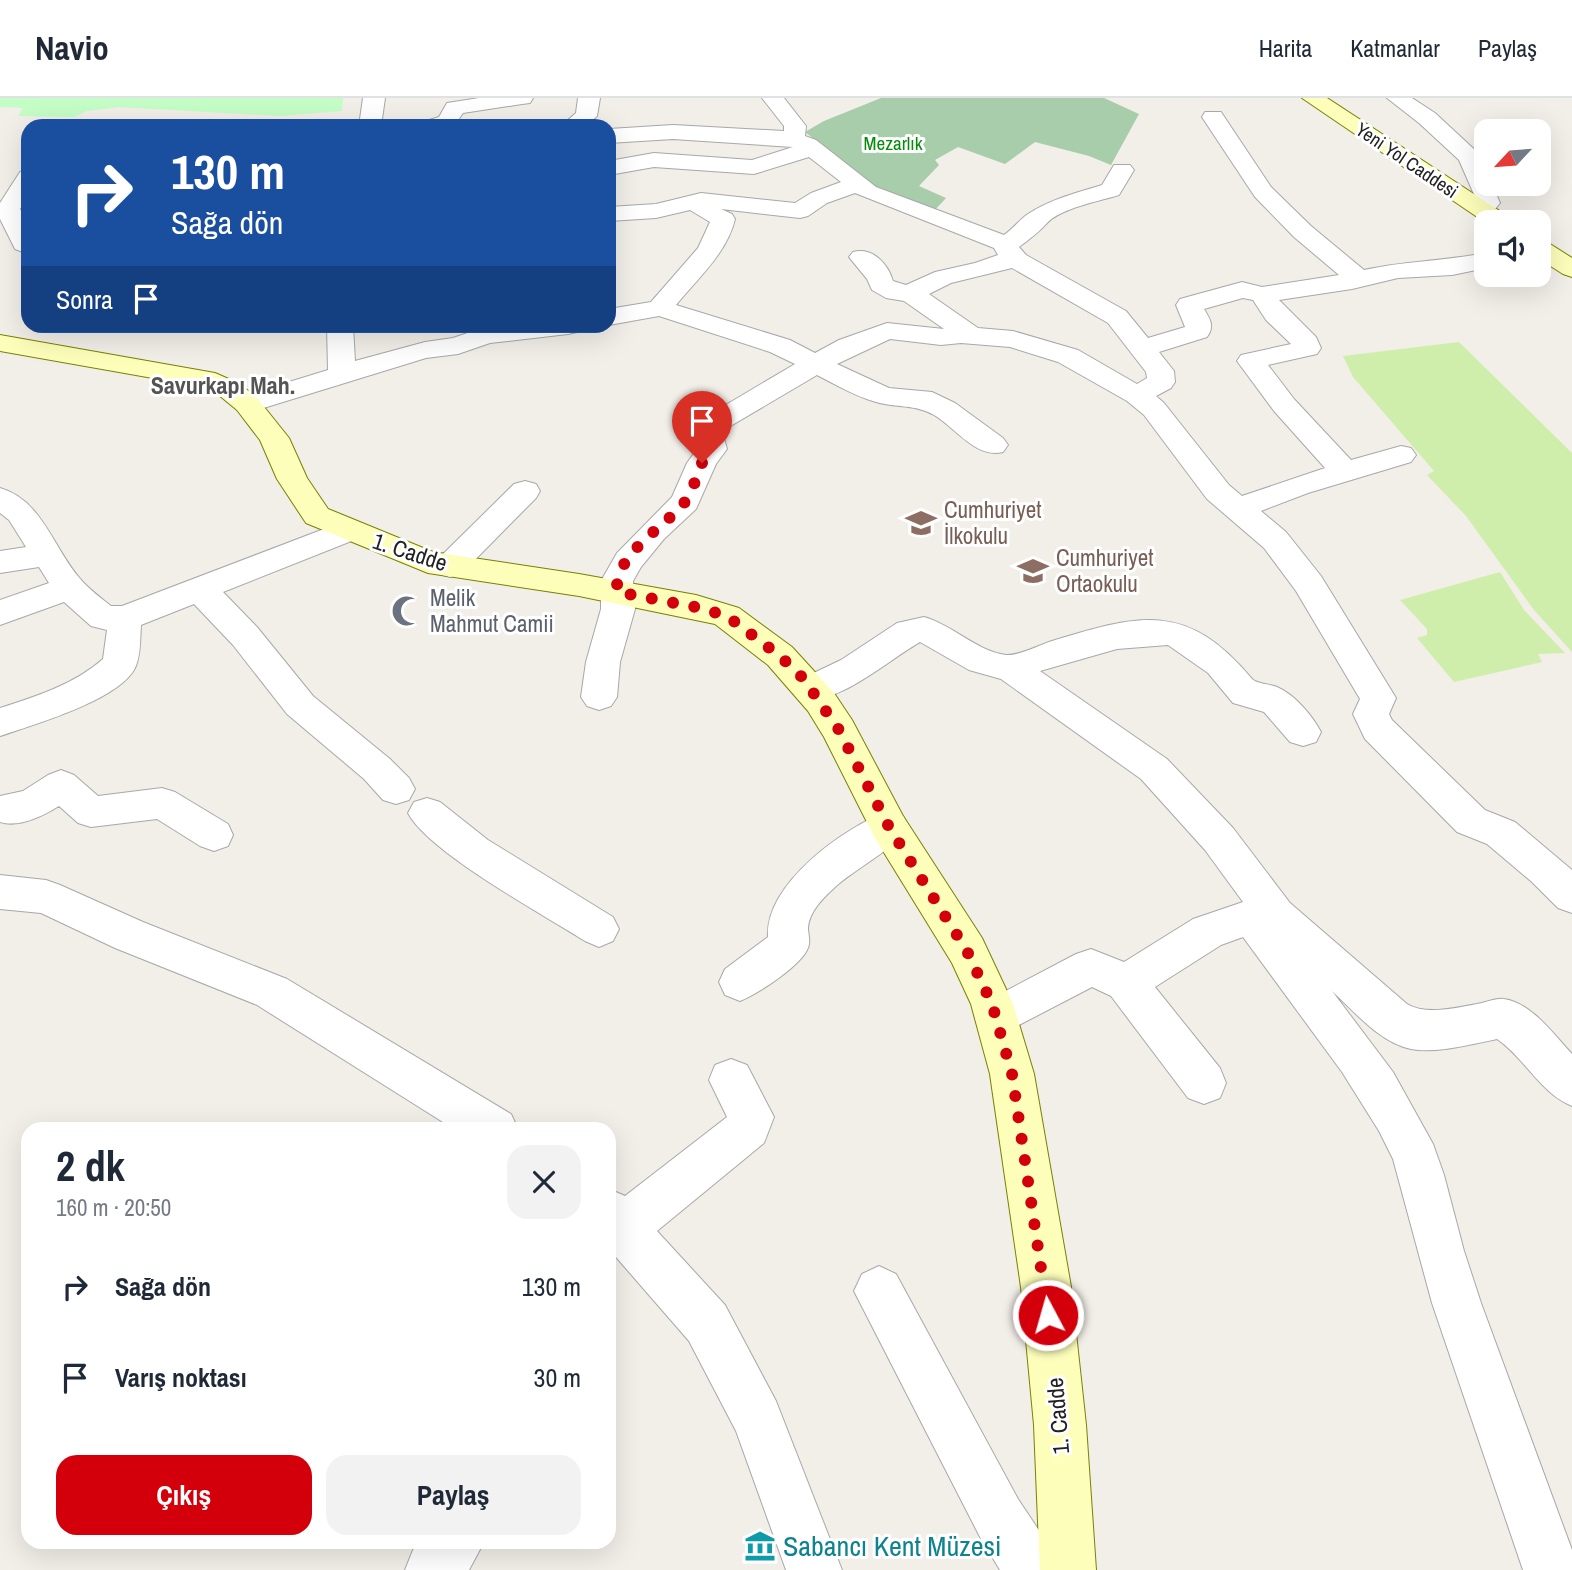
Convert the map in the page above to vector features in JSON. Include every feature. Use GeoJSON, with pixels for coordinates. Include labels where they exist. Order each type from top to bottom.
{"type":"FeatureCollection","features":[{"type":"Feature","properties":{"kind":"main road","name":"Yeni Yol Caddesi"},"geometry":{"type":"LineString","coordinates":[[1312,98],[1482,210]]}},
{"type":"Feature","properties":{"kind":"main road","name":"Yeni Yol Caddesi"},"geometry":{"type":"LineString","coordinates":[[1332,98],[1499,210]]}},
{"type":"Feature","properties":{"kind":"main road"},"geometry":{"type":"LineString","coordinates":[[1551,243],[1572,257]]}},
{"type":"Feature","properties":{"kind":"main road"},"geometry":{"type":"LineString","coordinates":[[1551,256],[1572,270]]}},
{"type":"Feature","properties":{"kind":"main road","name":"1. Cadde"},"geometry":{"type":"LineString","coordinates":[[0,343],[205,379],[230,390],[247,404],[274,438],[292,479],[317,516],[428,562],[617,592],[696,607],[727,616],[780,656],[811,689],[839,730],[889,827],[967,951],[996,1018],[1012,1074],[1046,1287],[1059,1425],[1068,1570]]}},
{"type":"Feature","properties":{"kind":"street"},"geometry":{"type":"LineString","coordinates":[[371,119],[374,98]]}},
{"type":"Feature","properties":{"kind":"street"},"geometry":{"type":"LineString","coordinates":[[448,119],[455,108],[522,98]]}},
{"type":"Feature","properties":{"kind":"street"},"geometry":{"type":"LineString","coordinates":[[582,119],[586,116],[589,98]]}},
{"type":"Feature","properties":{"kind":"street"},"geometry":{"type":"LineString","coordinates":[[774,98],[795,126],[803,144],[858,184],[887,200],[1010,251],[1117,317],[1160,371],[1161,382],[1137,395]]}},
{"type":"Feature","properties":{"kind":"street"},"geometry":{"type":"LineString","coordinates":[[1398,98],[1427,118],[1469,157],[1488,203]]}},
{"type":"Feature","properties":{"kind":"street"},"geometry":{"type":"LineString","coordinates":[[1213,117],[1223,127],[1239,160],[1275,205],[1296,227],[1359,279]]}},
{"type":"Feature","properties":{"kind":"street"},"geometry":{"type":"LineString","coordinates":[[616,136],[673,132],[803,144]]}},
{"type":"Feature","properties":{"kind":"street"},"geometry":{"type":"LineString","coordinates":[[616,167],[654,160],[754,167],[803,144]]}},
{"type":"Feature","properties":{"kind":"street"},"geometry":{"type":"LineString","coordinates":[[910,293],[944,277],[981,270],[1010,251],[1035,225],[1033,221],[1063,204],[1111,190],[1122,170]]}},
{"type":"Feature","properties":{"kind":"street"},"geometry":{"type":"LineString","coordinates":[[21,176],[8,209],[9,217],[21,232]]}},
{"type":"Feature","properties":{"kind":"street"},"geometry":{"type":"LineString","coordinates":[[616,214],[656,211],[695,202],[721,201],[800,211],[819,198],[858,184]]}},
{"type":"Feature","properties":{"kind":"street"},"geometry":{"type":"LineString","coordinates":[[660,307],[716,242],[723,226],[723,219],[707,212],[695,202]]}},
{"type":"Feature","properties":{"kind":"street"},"geometry":{"type":"LineString","coordinates":[[862,257],[873,265],[872,269],[880,277],[881,285],[887,291],[910,293],[970,335]]}},
{"type":"Feature","properties":{"kind":"street"},"geometry":{"type":"LineString","coordinates":[[1142,349],[1198,331],[1198,322],[1189,305],[1242,290],[1262,295],[1398,270],[1452,267],[1474,262]]}},
{"type":"Feature","properties":{"kind":"street"},"geometry":{"type":"LineString","coordinates":[[1262,295],[1275,314],[1306,343],[1307,348],[1251,361],[1284,405],[1345,472]]}},
{"type":"Feature","properties":{"kind":"street"},"geometry":{"type":"LineString","coordinates":[[616,316],[660,307],[779,346],[839,377],[886,396],[922,398],[944,409],[993,445]]}},
{"type":"Feature","properties":{"kind":"street"},"geometry":{"type":"LineString","coordinates":[[599,697],[603,662],[618,609],[617,581],[628,561],[653,532],[685,502],[702,463],[712,449],[707,428],[849,346],[887,331],[941,337],[970,335],[1013,339],[1069,356],[1137,395],[1154,409],[1217,492],[1275,540],[1309,584],[1378,698],[1371,714],[1378,729],[1471,821],[1501,832],[1572,896]]}},
{"type":"Feature","properties":{"kind":"street"},"geometry":{"type":"LineString","coordinates":[[340,333],[342,374]]}},
{"type":"Feature","properties":{"kind":"street"},"geometry":{"type":"LineString","coordinates":[[247,404],[314,386],[342,374],[425,350],[457,346],[485,335],[503,333]]}},
{"type":"Feature","properties":{"kind":"street"},"geometry":{"type":"LineString","coordinates":[[1238,509],[1297,486],[1401,454]]}},
{"type":"Feature","properties":{"kind":"street"},"geometry":{"type":"LineString","coordinates":[[450,566],[525,491]]}},
{"type":"Feature","properties":{"kind":"street"},"geometry":{"type":"LineString","coordinates":[[0,498],[20,513],[69,588],[103,618],[125,618],[348,531]]}},
{"type":"Feature","properties":{"kind":"street"},"geometry":{"type":"LineString","coordinates":[[0,562],[47,555]]}},
{"type":"Feature","properties":{"kind":"street"},"geometry":{"type":"LineString","coordinates":[[0,614],[69,588]]}},
{"type":"Feature","properties":{"kind":"street"},"geometry":{"type":"LineString","coordinates":[[199,588],[245,636],[300,705],[387,779]]}},
{"type":"Feature","properties":{"kind":"street"},"geometry":{"type":"LineString","coordinates":[[0,722],[55,704],[108,675],[120,664],[125,618]]}},
{"type":"Feature","properties":{"kind":"street"},"geometry":{"type":"LineString","coordinates":[[811,689],[853,669],[909,632],[924,629],[981,661],[1012,669],[1154,769],[1219,839],[1262,913],[1385,1097],[1412,1150],[1444,1265],[1531,1504],[1551,1570]]}},
{"type":"Feature","properties":{"kind":"street"},"geometry":{"type":"LineString","coordinates":[[1012,669],[1024,662],[1098,642],[1159,630],[1172,632],[1211,657],[1235,679],[1245,694],[1263,696],[1277,703],[1303,732]]}},
{"type":"Feature","properties":{"kind":"street"},"geometry":{"type":"LineString","coordinates":[[2,808],[32,804],[61,785],[91,811],[162,803],[214,835]]}},
{"type":"Feature","properties":{"kind":"street"},"geometry":{"type":"LineString","coordinates":[[427,813],[474,851],[599,929]]}},
{"type":"Feature","properties":{"kind":"street"},"geometry":{"type":"LineString","coordinates":[[740,982],[789,945],[785,931],[791,915],[811,885],[850,850],[889,827]]}},
{"type":"Feature","properties":{"kind":"street"},"geometry":{"type":"LineString","coordinates":[[0,891],[46,897],[129,935],[272,992],[484,1122]]}},
{"type":"Feature","properties":{"kind":"street"},"geometry":{"type":"LineString","coordinates":[[1126,983],[1207,932],[1262,913]]}},
{"type":"Feature","properties":{"kind":"street"},"geometry":{"type":"LineString","coordinates":[[1262,913],[1392,1018],[1412,1030],[1459,1027],[1503,1018],[1523,1032],[1572,1085]]}},
{"type":"Feature","properties":{"kind":"street"},"geometry":{"type":"LineString","coordinates":[[996,1018],[1091,967],[1126,983],[1204,1083]]}},
{"type":"Feature","properties":{"kind":"street"},"geometry":{"type":"LineString","coordinates":[[731,1080],[751,1117],[748,1128],[616,1220],[707,1323],[758,1419],[814,1570]]}},
{"type":"Feature","properties":{"kind":"street"},"geometry":{"type":"LineString","coordinates":[[879,1292],[999,1518],[1032,1570]]}},
{"type":"Feature","properties":{"kind":"green space"},"geometry":{"type":"Polygon","coordinates":[[[0,98],[343,98],[342,111],[280,116],[119,107],[87,111],[74,117],[18,116],[23,108],[0,107],[0,98]]]}},
{"type":"Feature","properties":{"kind":"green space","name":"Mezarlık"},"geometry":{"type":"Polygon","coordinates":[[[881,98],[1104,98],[1139,114],[1111,165],[1089,156],[1035,142],[1005,164],[958,147],[935,160],[939,165],[919,186],[946,198],[934,211],[880,190],[805,132],[824,121],[881,98]]]}},
{"type":"Feature","properties":{"kind":"green space"},"geometry":{"type":"Polygon","coordinates":[[[1459,342],[1572,453],[1572,652],[1534,610],[1466,516],[1427,475],[1434,471],[1353,377],[1343,356],[1459,342]]]}},
{"type":"Feature","properties":{"kind":"green space"},"geometry":{"type":"Polygon","coordinates":[[[1500,572],[1524,610],[1565,653],[1538,654],[1542,662],[1454,682],[1417,638],[1427,635],[1427,629],[1400,600],[1500,572]]]}},
{"type":"Feature","properties":{"kind":"place","name":"Cumhuriyet İlkokulu"},"geometry":{"type":"Point","coordinates":[921,523]}},
{"type":"Feature","properties":{"kind":"place","name":"Cumhuriyet Ortaokulu"},"geometry":{"type":"Point","coordinates":[1033,571]}},
{"type":"Feature","properties":{"kind":"place","name":"Melik Mahmut Camii"},"geometry":{"type":"Point","coordinates":[407,611]}},
{"type":"Feature","properties":{"kind":"place","name":"Sabancı Kent Müzesi"},"geometry":{"type":"Point","coordinates":[760,1546]}},
{"type":"Feature","properties":{"kind":"district","name":"Savurkapı Mah."},"geometry":{"type":"Point","coordinates":[223,386]}},
{"type":"Feature","properties":{"kind":"route"},"geometry":{"type":"LineString","coordinates":[[702,463],[685,502],[653,532],[628,561],[617,581],[617,592],[696,607],[727,616],[780,656],[803,678],[839,730],[889,827],[967,951],[992,1004],[1012,1074],[1046,1287],[1048,1315]]}}]}
